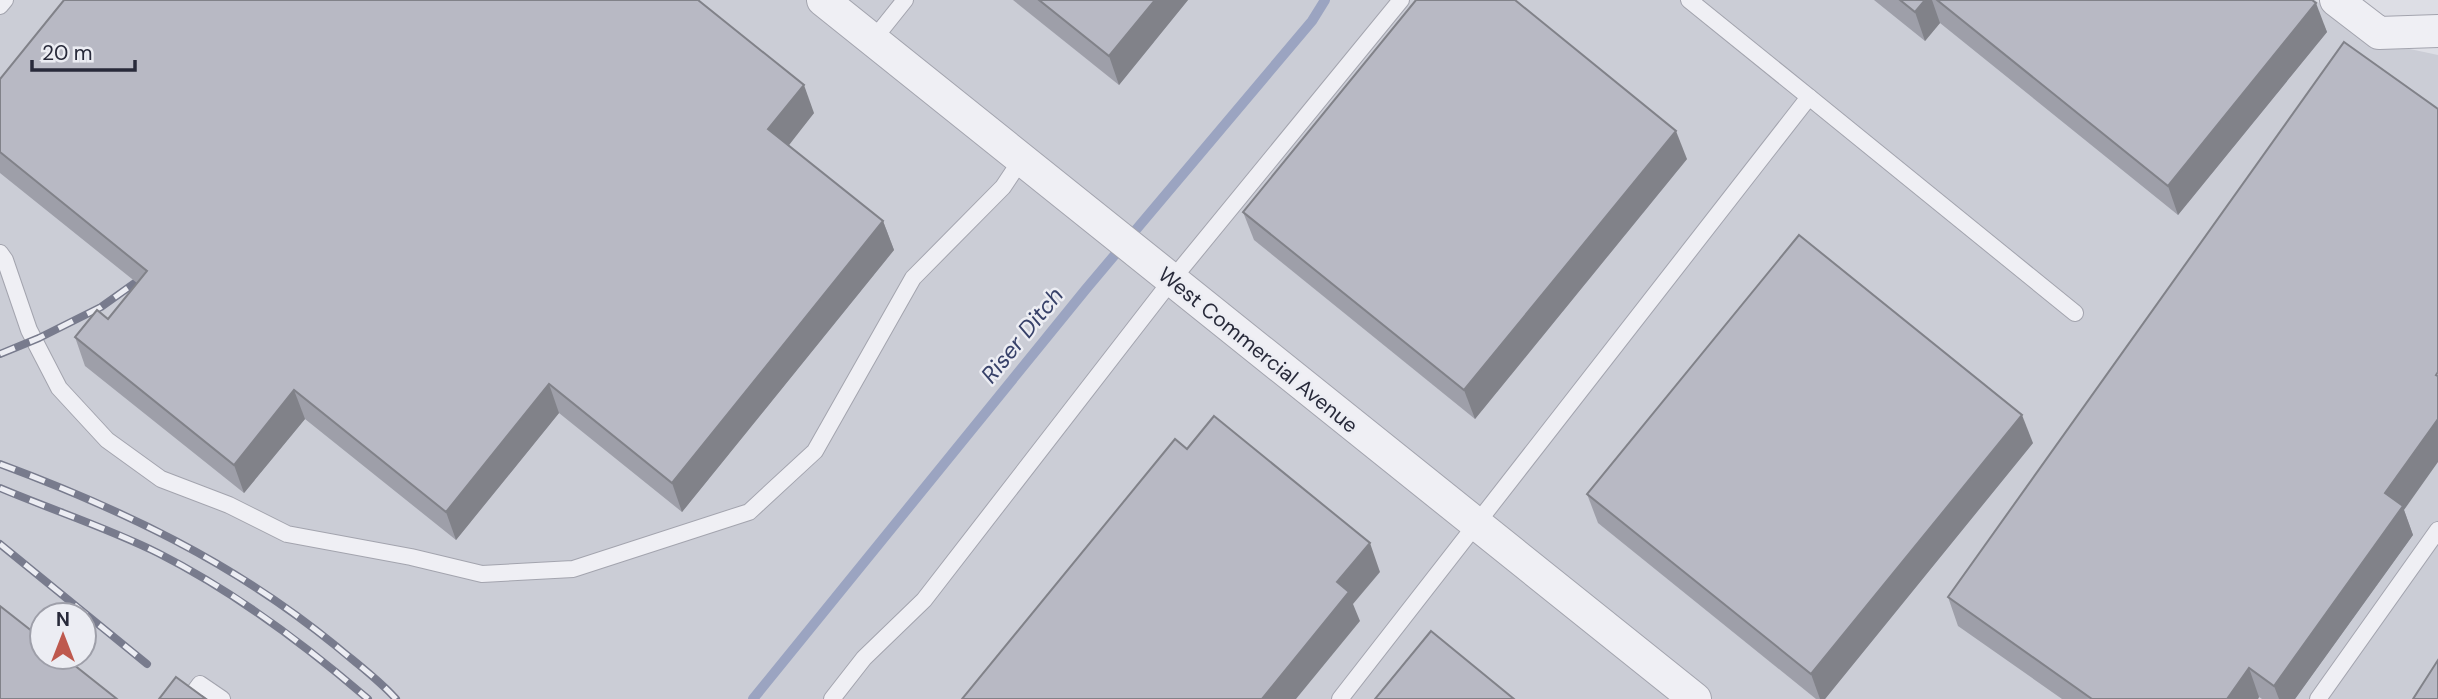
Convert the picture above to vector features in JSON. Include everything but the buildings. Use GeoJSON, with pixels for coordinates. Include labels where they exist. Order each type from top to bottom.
{"type":"FeatureCollection","features":[{"type":"Feature","properties":{"kind":"street","name":"West Commercial Avenue"},"geometry":{"type":"LineString","coordinates":[[823,0],[1695,699]]}},
{"type":"Feature","properties":{"kind":"street"},"geometry":{"type":"LineString","coordinates":[[2336,0],[2379,33],[2438,31]]}},
{"type":"Feature","properties":{"kind":"lane"},"geometry":{"type":"LineString","coordinates":[[0,6],[5,0]]}},
{"type":"Feature","properties":{"kind":"lane"},"geometry":{"type":"LineString","coordinates":[[873,40],[905,0]]}},
{"type":"Feature","properties":{"kind":"lane"},"geometry":{"type":"LineString","coordinates":[[832,699],[864,658],[924,600],[1171,281],[1401,0]]}},
{"type":"Feature","properties":{"kind":"lane"},"geometry":{"type":"LineString","coordinates":[[1689,0],[2075,313]]}},
{"type":"Feature","properties":{"kind":"lane"},"geometry":{"type":"LineString","coordinates":[[1340,699],[1809,97]]}},
{"type":"Feature","properties":{"kind":"lane"},"geometry":{"type":"LineString","coordinates":[[0,253],[5,260],[29,330],[60,388],[107,440],[161,479],[229,505],[287,534],[411,557],[482,574],[573,569],[749,512],[806,460],[815,451],[912,278],[1003,187],[1021,160]]}},
{"type":"Feature","properties":{"kind":"lane"},"geometry":{"type":"LineString","coordinates":[[2318,699],[2438,530]]}},
{"type":"Feature","properties":{"kind":"lane"},"geometry":{"type":"LineString","coordinates":[[188,699],[201,684],[222,699]]}},
{"type":"Feature","properties":{"kind":"shaded area"},"geometry":{"type":"Polygon","coordinates":[[[0,0],[2315,0],[2363,39],[2438,55],[2438,699],[0,699],[0,0]]]}},
{"type":"Feature","properties":{"kind":"waterway","name":"Riser Ditch"},"geometry":{"type":"LineString","coordinates":[[753,699],[1086,289],[1312,21],[1325,0]]}},
{"type":"Feature","properties":{"kind":"railway"},"geometry":{"type":"LineString","coordinates":[[0,354],[101,307],[153,270]]}},
{"type":"Feature","properties":{"kind":"railway"},"geometry":{"type":"LineString","coordinates":[[0,464],[133,519],[217,564],[298,616],[367,671],[396,699]]}},
{"type":"Feature","properties":{"kind":"railway"},"geometry":{"type":"LineString","coordinates":[[0,488],[120,535],[214,584],[319,658],[368,699]]}},
{"type":"Feature","properties":{"kind":"railway"},"geometry":{"type":"LineString","coordinates":[[0,544],[147,664]]}}]}
